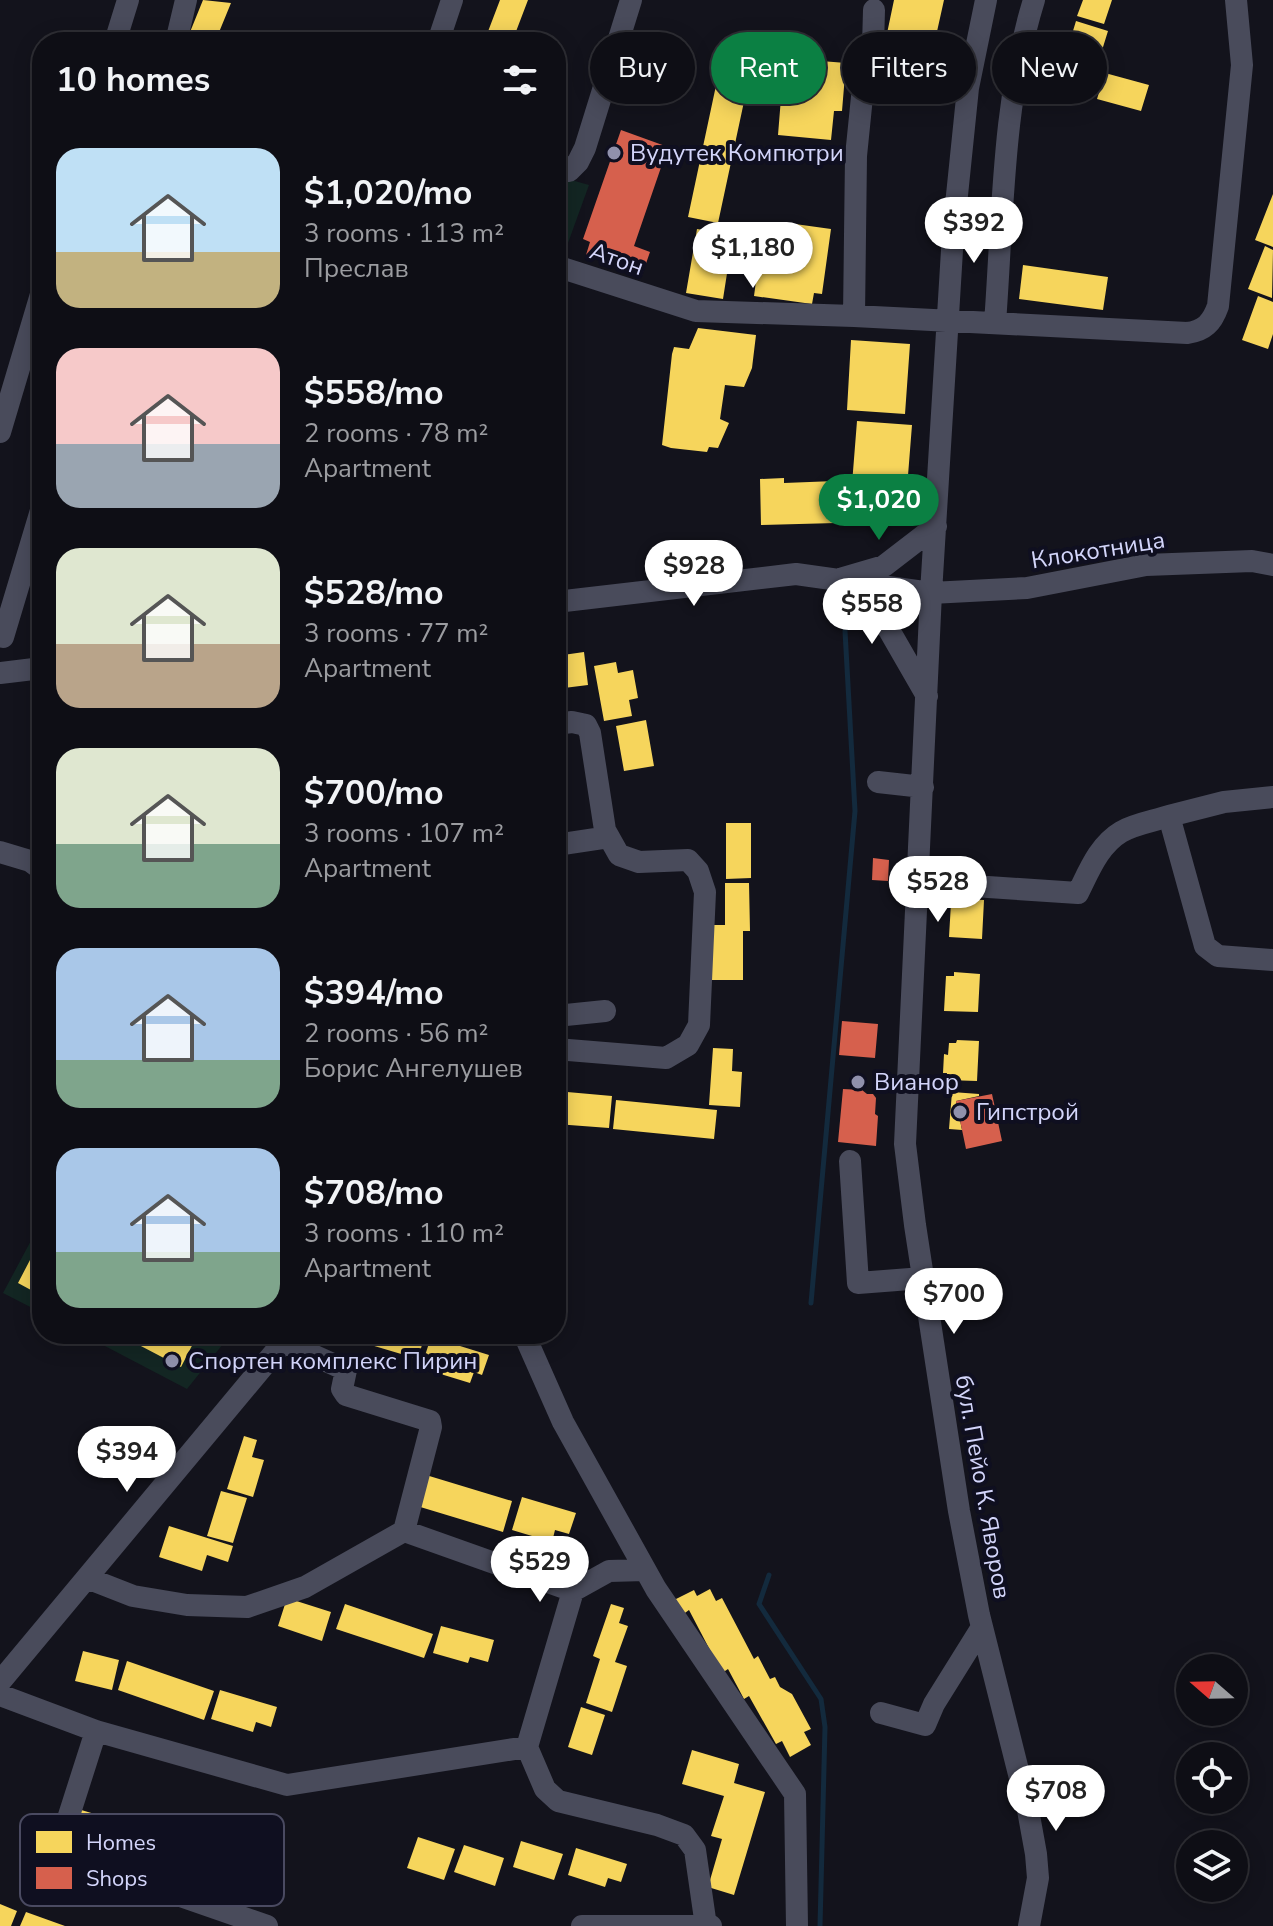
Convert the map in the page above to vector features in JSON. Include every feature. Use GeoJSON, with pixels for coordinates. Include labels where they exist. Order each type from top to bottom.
{"type":"FeatureCollection","features":[{"type":"Feature","properties":{"kind":"street"},"geometry":{"type":"LineString","coordinates":[[118,32],[128,0]]}},
{"type":"Feature","properties":{"kind":"street"},"geometry":{"type":"LineString","coordinates":[[178,32],[186,0]]}},
{"type":"Feature","properties":{"kind":"street"},"geometry":{"type":"LineString","coordinates":[[441,32],[452,0]]}},
{"type":"Feature","properties":{"kind":"street"},"geometry":{"type":"LineString","coordinates":[[566,170],[569,171],[578,162],[585,148],[631,0]]}},
{"type":"Feature","properties":{"kind":"street","name":"бул. Пейо К. Яворов"},"geometry":{"type":"LineString","coordinates":[[986,0],[968,88],[959,161],[931,593],[905,1144],[959,1511],[982,1627],[1034,1843],[1038,1878],[1029,1926]]}},
{"type":"Feature","properties":{"kind":"street"},"geometry":{"type":"LineString","coordinates":[[995,323],[1011,122],[1026,25],[1034,0]]}},
{"type":"Feature","properties":{"kind":"street","name":"Атон"},"geometry":{"type":"LineString","coordinates":[[566,269],[696,311],[1187,333],[1205,327],[1214,318],[1218,306],[1242,65],[1236,0]]}},
{"type":"Feature","properties":{"kind":"street"},"geometry":{"type":"LineString","coordinates":[[854,316],[856,156],[864,77],[873,46],[874,10]]}},
{"type":"Feature","properties":{"kind":"street"},"geometry":{"type":"LineString","coordinates":[[0,432],[32,325]]}},
{"type":"Feature","properties":{"kind":"street"},"geometry":{"type":"LineString","coordinates":[[834,580],[884,566],[936,526]]}},
{"type":"Feature","properties":{"kind":"street"},"geometry":{"type":"LineString","coordinates":[[3,637],[32,540]]}},
{"type":"Feature","properties":{"kind":"street","name":"Клокотница"},"geometry":{"type":"LineString","coordinates":[[566,601],[796,574],[931,593],[1027,588],[1146,565],[1252,561],[1273,565]]}},
{"type":"Feature","properties":{"kind":"street"},"geometry":{"type":"LineString","coordinates":[[834,580],[874,612],[889,630],[927,698]]}},
{"type":"Feature","properties":{"kind":"street"},"geometry":{"type":"LineString","coordinates":[[0,673],[32,669]]}},
{"type":"Feature","properties":{"kind":"street"},"geometry":{"type":"LineString","coordinates":[[566,723],[586,725],[590,733],[605,830],[619,855],[639,862],[688,860],[698,871],[705,892],[699,1025],[688,1045],[666,1058],[566,1050]]}},
{"type":"Feature","properties":{"kind":"street"},"geometry":{"type":"LineString","coordinates":[[878,782],[923,787]]}},
{"type":"Feature","properties":{"kind":"street"},"geometry":{"type":"LineString","coordinates":[[918,887],[958,885],[1078,893],[1097,855],[1122,831],[1224,802],[1273,797]]}},
{"type":"Feature","properties":{"kind":"street"},"geometry":{"type":"LineString","coordinates":[[1169,816],[1205,946],[1218,956],[1273,960]]}},
{"type":"Feature","properties":{"kind":"street"},"geometry":{"type":"LineString","coordinates":[[566,843],[609,837]]}},
{"type":"Feature","properties":{"kind":"street"},"geometry":{"type":"LineString","coordinates":[[0,852],[32,862]]}},
{"type":"Feature","properties":{"kind":"street"},"geometry":{"type":"LineString","coordinates":[[566,1015],[605,1011]]}},
{"type":"Feature","properties":{"kind":"street"},"geometry":{"type":"LineString","coordinates":[[850,1161],[858,1283],[923,1278]]}},
{"type":"Feature","properties":{"kind":"street"},"geometry":{"type":"LineString","coordinates":[[0,1682],[282,1344]]}},
{"type":"Feature","properties":{"kind":"street"},"geometry":{"type":"LineString","coordinates":[[87,1578],[133,1596],[187,1605],[247,1607],[305,1587],[404,1531],[430,1421],[346,1395],[342,1389],[346,1370],[298,1344]]}},
{"type":"Feature","properties":{"kind":"street"},"geometry":{"type":"LineString","coordinates":[[528,1344],[563,1422],[645,1570],[795,1794],[797,1926]]}},
{"type":"Feature","properties":{"kind":"street"},"geometry":{"type":"LineString","coordinates":[[404,1531],[573,1591]]}},
{"type":"Feature","properties":{"kind":"street"},"geometry":{"type":"LineString","coordinates":[[582,1926],[708,1926],[695,1850],[684,1835],[657,1825],[558,1801],[545,1789],[527,1747],[573,1591],[609,1571],[645,1570]]}},
{"type":"Feature","properties":{"kind":"street"},"geometry":{"type":"LineString","coordinates":[[881,1713],[925,1725],[934,1704],[982,1627]]}},
{"type":"Feature","properties":{"kind":"street"},"geometry":{"type":"LineString","coordinates":[[0,1695],[96,1731],[287,1785],[527,1747]]}},
{"type":"Feature","properties":{"kind":"street"},"geometry":{"type":"LineString","coordinates":[[69,1814],[96,1731]]}},
{"type":"Feature","properties":{"kind":"street"},"geometry":{"type":"LineString","coordinates":[[209,1906],[267,1926]]}},
{"type":"Feature","properties":{"kind":"green space"},"geometry":{"type":"Polygon","coordinates":[[[566,179],[589,185],[566,248],[566,179]]]}},
{"type":"Feature","properties":{"kind":"green space"},"geometry":{"type":"Polygon","coordinates":[[[32,1239],[32,1308],[3,1293],[32,1239]]]}},
{"type":"Feature","properties":{"kind":"green space","name":"Спортен комплекс Пирин"},"geometry":{"type":"Polygon","coordinates":[[[101,1344],[223,1344],[187,1389],[101,1344]]]}},
{"type":"Feature","properties":{"kind":"building: Homes"},"geometry":{"type":"Polygon","coordinates":[[[203,0],[231,3],[219,32],[190,32],[203,0]]]}},
{"type":"Feature","properties":{"kind":"building: Homes"},"geometry":{"type":"Polygon","coordinates":[[[500,0],[528,0],[516,32],[488,32],[500,0]]]}},
{"type":"Feature","properties":{"kind":"building: Homes"},"geometry":{"type":"Polygon","coordinates":[[[894,0],[944,0],[937,32],[887,32],[894,0]]]}},
{"type":"Feature","properties":{"kind":"building: Homes"},"geometry":{"type":"Polygon","coordinates":[[[1083,0],[1112,0],[1104,24],[1077,16],[1083,0]]]}},
{"type":"Feature","properties":{"kind":"building: Homes"},"geometry":{"type":"Polygon","coordinates":[[[1076,21],[1108,31],[1107,34],[1073,32],[1076,21]]]}},
{"type":"Feature","properties":{"kind":"building: Homes"},"geometry":{"type":"Polygon","coordinates":[[[826,61],[842,63],[842,111],[834,111],[831,140],[778,135],[781,104],[826,104],[826,61]]]}},
{"type":"Feature","properties":{"kind":"building: Homes"},"geometry":{"type":"Polygon","coordinates":[[[1107,74],[1149,85],[1141,111],[1107,102],[1107,74]]]}},
{"type":"Feature","properties":{"kind":"building: Homes"},"geometry":{"type":"Polygon","coordinates":[[[712,104],[744,104],[718,223],[688,217],[712,104]]]}},
{"type":"Feature","properties":{"kind":"building: Homes"},"geometry":{"type":"Polygon","coordinates":[[[1273,194],[1273,247],[1255,240],[1273,194]]]}},
{"type":"Feature","properties":{"kind":"building: Homes"},"geometry":{"type":"Polygon","coordinates":[[[795,224],[831,229],[822,294],[814,293],[812,304],[754,296],[759,259],[789,263],[795,224]]]}},
{"type":"Feature","properties":{"kind":"building: Homes"},"geometry":{"type":"Polygon","coordinates":[[[697,229],[733,235],[723,299],[686,293],[697,229]]]}},
{"type":"Feature","properties":{"kind":"building: Homes"},"geometry":{"type":"Polygon","coordinates":[[[1265,246],[1273,250],[1272,298],[1248,289],[1265,246]]]}},
{"type":"Feature","properties":{"kind":"building: Homes"},"geometry":{"type":"Polygon","coordinates":[[[1023,265],[1108,277],[1103,310],[1019,299],[1023,265]]]}},
{"type":"Feature","properties":{"kind":"building: Homes"},"geometry":{"type":"Polygon","coordinates":[[[1258,296],[1273,302],[1273,334],[1268,349],[1242,340],[1258,296]]]}},
{"type":"Feature","properties":{"kind":"building: Homes"},"geometry":{"type":"Polygon","coordinates":[[[698,328],[756,335],[752,368],[744,387],[725,385],[720,419],[729,423],[718,448],[709,447],[707,452],[662,445],[674,347],[689,349],[698,328]]]}},
{"type":"Feature","properties":{"kind":"building: Homes"},"geometry":{"type":"Polygon","coordinates":[[[851,340],[910,344],[905,414],[847,410],[851,340]]]}},
{"type":"Feature","properties":{"kind":"building: Homes"},"geometry":{"type":"Polygon","coordinates":[[[857,421],[912,425],[904,526],[849,522],[857,421]]]}},
{"type":"Feature","properties":{"kind":"building: Homes"},"geometry":{"type":"Polygon","coordinates":[[[784,478],[784,483],[835,481],[836,523],[761,525],[760,479],[784,478]]]}},
{"type":"Feature","properties":{"kind":"building: Homes"},"geometry":{"type":"Polygon","coordinates":[[[584,652],[588,685],[566,688],[566,655],[584,652]]]}},
{"type":"Feature","properties":{"kind":"building: Homes"},"geometry":{"type":"Polygon","coordinates":[[[616,662],[618,673],[633,670],[638,698],[629,700],[632,716],[604,721],[594,666],[616,662]]]}},
{"type":"Feature","properties":{"kind":"building: Homes"},"geometry":{"type":"Polygon","coordinates":[[[646,720],[654,766],[624,771],[616,726],[646,720]]]}},
{"type":"Feature","properties":{"kind":"building: Homes"},"geometry":{"type":"Polygon","coordinates":[[[726,823],[751,823],[751,878],[726,879],[726,823]]]}},
{"type":"Feature","properties":{"kind":"building: Homes"},"geometry":{"type":"Polygon","coordinates":[[[725,883],[749,883],[750,931],[743,931],[743,980],[712,980],[711,925],[725,925],[725,883]]]}},
{"type":"Feature","properties":{"kind":"building: Homes"},"geometry":{"type":"Polygon","coordinates":[[[958,899],[984,900],[982,939],[949,937],[951,903],[958,903],[958,899]]]}},
{"type":"Feature","properties":{"kind":"building: Homes"},"geometry":{"type":"Polygon","coordinates":[[[954,972],[980,974],[978,1012],[944,1011],[946,976],[954,976],[954,972]]]}},
{"type":"Feature","properties":{"kind":"building: Homes"},"geometry":{"type":"Polygon","coordinates":[[[957,1040],[979,1041],[977,1081],[946,1080],[947,1073],[943,1073],[944,1054],[948,1055],[949,1043],[956,1043],[957,1040]]]}},
{"type":"Feature","properties":{"kind":"building: Homes"},"geometry":{"type":"Polygon","coordinates":[[[713,1048],[733,1049],[732,1071],[742,1072],[740,1107],[709,1105],[713,1048]]]}},
{"type":"Feature","properties":{"kind":"building: Homes"},"geometry":{"type":"Polygon","coordinates":[[[566,1092],[612,1096],[609,1128],[566,1125],[566,1092]]]}},
{"type":"Feature","properties":{"kind":"building: Homes"},"geometry":{"type":"Polygon","coordinates":[[[952,1092],[979,1094],[956,1101],[962,1130],[949,1129],[952,1092]]]}},
{"type":"Feature","properties":{"kind":"building: Homes"},"geometry":{"type":"Polygon","coordinates":[[[616,1100],[717,1110],[714,1139],[613,1129],[616,1100]]]}},
{"type":"Feature","properties":{"kind":"building: Homes"},"geometry":{"type":"Polygon","coordinates":[[[32,1256],[32,1291],[18,1283],[32,1256]]]}},
{"type":"Feature","properties":{"kind":"building: Homes"},"geometry":{"type":"Polygon","coordinates":[[[137,1344],[193,1344],[181,1367],[137,1344]]]}},
{"type":"Feature","properties":{"kind":"building: Homes"},"geometry":{"type":"Polygon","coordinates":[[[368,1344],[422,1344],[418,1359],[368,1344]]]}},
{"type":"Feature","properties":{"kind":"building: Homes"},"geometry":{"type":"Polygon","coordinates":[[[429,1344],[454,1344],[489,1355],[482,1375],[474,1372],[470,1383],[421,1368],[429,1344]]]}},
{"type":"Feature","properties":{"kind":"building: Homes"},"geometry":{"type":"Polygon","coordinates":[[[244,1436],[257,1440],[252,1457],[264,1460],[253,1497],[227,1489],[244,1436]]]}},
{"type":"Feature","properties":{"kind":"building: Homes"},"geometry":{"type":"Polygon","coordinates":[[[426,1475],[512,1501],[503,1532],[417,1506],[426,1475]]]}},
{"type":"Feature","properties":{"kind":"building: Homes"},"geometry":{"type":"Polygon","coordinates":[[[221,1491],[247,1498],[233,1543],[207,1536],[221,1491]]]}},
{"type":"Feature","properties":{"kind":"building: Homes"},"geometry":{"type":"Polygon","coordinates":[[[522,1497],[576,1513],[569,1534],[555,1530],[552,1542],[512,1530],[522,1497]]]}},
{"type":"Feature","properties":{"kind":"building: Homes"},"geometry":{"type":"Polygon","coordinates":[[[169,1526],[233,1546],[228,1562],[207,1555],[202,1571],[159,1557],[169,1526]]]}},
{"type":"Feature","properties":{"kind":"building: Homes"},"geometry":{"type":"Polygon","coordinates":[[[710,1589],[716,1601],[722,1598],[754,1659],[758,1656],[770,1679],[775,1677],[780,1687],[792,1694],[811,1729],[804,1732],[811,1745],[790,1757],[782,1741],[776,1744],[749,1696],[744,1699],[728,1669],[722,1673],[689,1610],[682,1615],[674,1600],[694,1590],[697,1596],[710,1589]]]}},
{"type":"Feature","properties":{"kind":"building: Homes"},"geometry":{"type":"Polygon","coordinates":[[[287,1598],[331,1612],[322,1641],[278,1626],[287,1598]]]}},
{"type":"Feature","properties":{"kind":"building: Homes"},"geometry":{"type":"Polygon","coordinates":[[[345,1604],[433,1634],[424,1658],[336,1629],[345,1604]]]}},
{"type":"Feature","properties":{"kind":"building: Homes"},"geometry":{"type":"Polygon","coordinates":[[[611,1604],[624,1608],[619,1623],[628,1626],[615,1662],[627,1666],[612,1712],[586,1703],[600,1659],[593,1656],[611,1604]]]}},
{"type":"Feature","properties":{"kind":"building: Homes"},"geometry":{"type":"Polygon","coordinates":[[[441,1626],[494,1640],[488,1662],[470,1657],[468,1663],[433,1653],[441,1626]]]}},
{"type":"Feature","properties":{"kind":"building: Homes"},"geometry":{"type":"Polygon","coordinates":[[[83,1651],[119,1660],[112,1690],[75,1681],[83,1651]]]}},
{"type":"Feature","properties":{"kind":"building: Homes"},"geometry":{"type":"Polygon","coordinates":[[[127,1661],[214,1691],[204,1720],[118,1690],[127,1661]]]}},
{"type":"Feature","properties":{"kind":"building: Homes"},"geometry":{"type":"Polygon","coordinates":[[[220,1690],[277,1707],[271,1727],[256,1722],[253,1732],[211,1719],[220,1690]]]}},
{"type":"Feature","properties":{"kind":"building: Homes"},"geometry":{"type":"Polygon","coordinates":[[[581,1707],[605,1715],[592,1755],[568,1747],[581,1707]]]}},
{"type":"Feature","properties":{"kind":"building: Homes"},"geometry":{"type":"Polygon","coordinates":[[[692,1750],[739,1764],[734,1783],[765,1792],[734,1895],[708,1887],[722,1839],[711,1836],[724,1796],[682,1784],[692,1750]]]}},
{"type":"Feature","properties":{"kind":"building: Homes"},"geometry":{"type":"Polygon","coordinates":[[[78,1809],[95,1814],[76,1814],[78,1809]]]}},
{"type":"Feature","properties":{"kind":"building: Homes"},"geometry":{"type":"Polygon","coordinates":[[[418,1837],[455,1849],[444,1880],[407,1868],[418,1837]]]}},
{"type":"Feature","properties":{"kind":"building: Homes"},"geometry":{"type":"Polygon","coordinates":[[[521,1841],[563,1854],[554,1880],[513,1867],[521,1841]]]}},
{"type":"Feature","properties":{"kind":"building: Homes"},"geometry":{"type":"Polygon","coordinates":[[[464,1845],[504,1858],[495,1886],[454,1872],[464,1845]]]}},
{"type":"Feature","properties":{"kind":"building: Homes"},"geometry":{"type":"Polygon","coordinates":[[[576,1848],[627,1864],[621,1882],[608,1878],[605,1887],[568,1875],[576,1848]]]}},
{"type":"Feature","properties":{"kind":"building: Homes"},"geometry":{"type":"Polygon","coordinates":[[[0,1904],[17,1911],[11,1926],[0,1926],[0,1904]]]}},
{"type":"Feature","properties":{"kind":"building: Homes"},"geometry":{"type":"Polygon","coordinates":[[[26,1912],[65,1926],[20,1926],[26,1912]]]}},
{"type":"Feature","properties":{"kind":"building: Shops"},"geometry":{"type":"Polygon","coordinates":[[[621,130],[668,147],[634,246],[650,252],[642,275],[586,255],[590,242],[583,239],[621,130]]]}},
{"type":"Feature","properties":{"kind":"building: Shops"},"geometry":{"type":"Polygon","coordinates":[[[873,858],[889,860],[888,881],[872,880],[873,858]]]}},
{"type":"Feature","properties":{"kind":"building: Shops"},"geometry":{"type":"Polygon","coordinates":[[[842,1021],[878,1024],[875,1058],[839,1055],[842,1021]]]}},
{"type":"Feature","properties":{"kind":"building: Shops"},"geometry":{"type":"Polygon","coordinates":[[[843,1089],[862,1090],[876,1098],[876,1146],[838,1142],[843,1089]]]}},
{"type":"Feature","properties":{"kind":"building: Shops"},"geometry":{"type":"Polygon","coordinates":[[[992,1094],[1002,1141],[966,1149],[956,1101],[992,1094]]]}},
{"type":"Feature","properties":{"kind":"waterway"},"geometry":{"type":"LineString","coordinates":[[811,1303],[855,811],[845,631]]}},
{"type":"Feature","properties":{"kind":"waterway"},"geometry":{"type":"LineString","coordinates":[[769,1575],[759,1604],[821,1699],[825,1727],[820,1926]]}},
{"type":"Feature","properties":{"kind":"place","name":"Вудутек Компютри"},"geometry":{"type":"Point","coordinates":[614,153]}},
{"type":"Feature","properties":{"kind":"place","name":"Вианор"},"geometry":{"type":"Point","coordinates":[858,1082]}},
{"type":"Feature","properties":{"kind":"place","name":"Гипстрой"},"geometry":{"type":"Point","coordinates":[960,1112]}},
{"type":"Feature","properties":{"kind":"place","name":"Спортен комплекс Пирин"},"geometry":{"type":"Point","coordinates":[172,1361]}}]}
